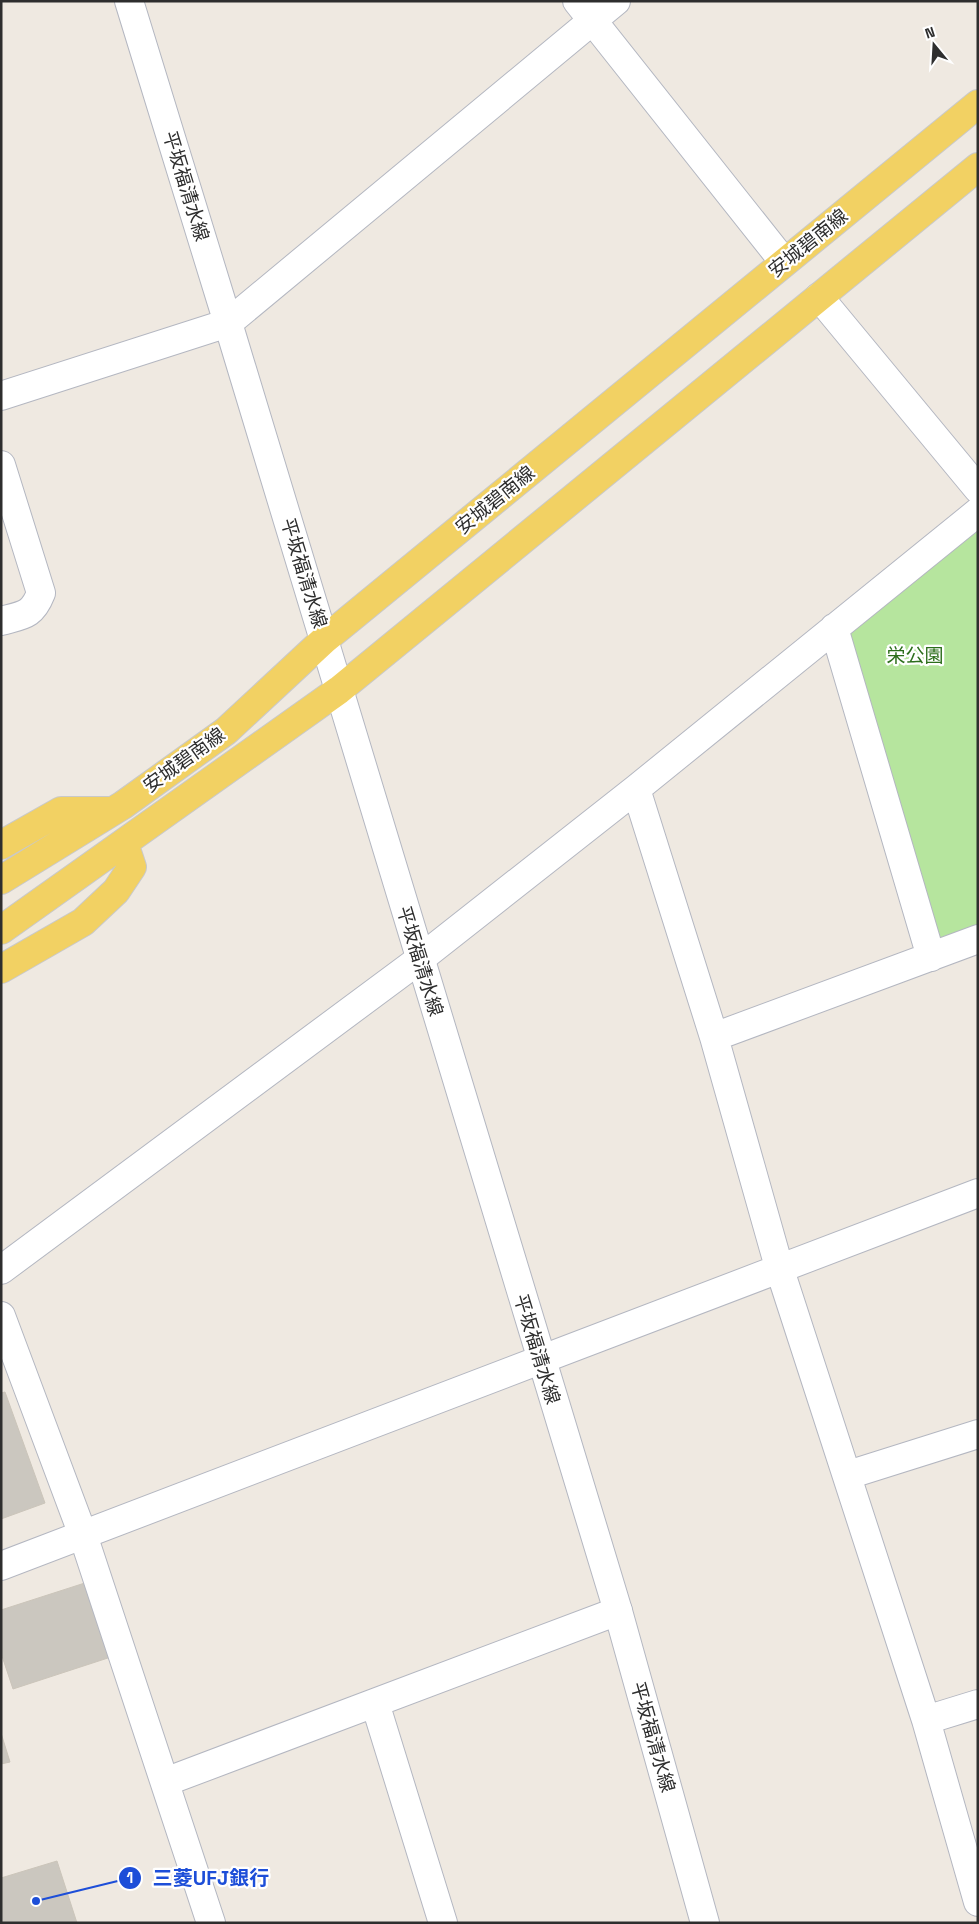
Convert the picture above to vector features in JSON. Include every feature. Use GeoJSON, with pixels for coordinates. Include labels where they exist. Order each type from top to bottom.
{"type":"FeatureCollection","features":[{"type":"Feature","properties":{"kind":"main road","name":"安城碧南線"},"geometry":{"type":"LineString","coordinates":[[1,880],[112,811],[226,731],[324,640],[978,104]]}},
{"type":"Feature","properties":{"kind":"main road","name":"安城碧南線"},"geometry":{"type":"LineString","coordinates":[[1,930],[339,690],[978,166]]}},
{"type":"Feature","properties":{"kind":"main road"},"geometry":{"type":"LineString","coordinates":[[1,845],[61,811],[112,811]]}},
{"type":"Feature","properties":{"kind":"main road"},"geometry":{"type":"LineString","coordinates":[[1,969],[83,922],[116,891],[132,867],[124,843]]}},
{"type":"Feature","properties":{"kind":"street","name":"平坂福清水線"},"geometry":{"type":"LineString","coordinates":[[128,1],[228,323],[540,1360],[618,1611],[705,1923]]}},
{"type":"Feature","properties":{"kind":"street"},"geometry":{"type":"LineString","coordinates":[[1,396],[228,323],[585,11],[616,1]]}},
{"type":"Feature","properties":{"kind":"street"},"geometry":{"type":"LineString","coordinates":[[585,11],[784,262]]}},
{"type":"Feature","properties":{"kind":"street"},"geometry":{"type":"LineString","coordinates":[[819,297],[978,489]]}},
{"type":"Feature","properties":{"kind":"street"},"geometry":{"type":"LineString","coordinates":[[1,465],[41,593],[36,605],[29,613],[1,621]]}},
{"type":"Feature","properties":{"kind":"street"},"geometry":{"type":"LineString","coordinates":[[1,1270],[420,959],[636,789],[978,512]]}},
{"type":"Feature","properties":{"kind":"street"},"geometry":{"type":"LineString","coordinates":[[834,628],[931,958]]}},
{"type":"Feature","properties":{"kind":"street"},"geometry":{"type":"LineString","coordinates":[[636,789],[714,1037],[780,1268],[926,1720],[978,1902]]}},
{"type":"Feature","properties":{"kind":"street"},"geometry":{"type":"LineString","coordinates":[[714,1037],[978,939]]}},
{"type":"Feature","properties":{"kind":"street"},"geometry":{"type":"LineString","coordinates":[[1,1566],[84,1536],[978,1193]]}},
{"type":"Feature","properties":{"kind":"street"},"geometry":{"type":"LineString","coordinates":[[1,1316],[84,1536],[211,1923]]}},
{"type":"Feature","properties":{"kind":"street"},"geometry":{"type":"LineString","coordinates":[[848,1475],[978,1434]]}},
{"type":"Feature","properties":{"kind":"street"},"geometry":{"type":"LineString","coordinates":[[165,1782],[618,1611]]}},
{"type":"Feature","properties":{"kind":"street"},"geometry":{"type":"LineString","coordinates":[[374,1703],[443,1923]]}},
{"type":"Feature","properties":{"kind":"street"},"geometry":{"type":"LineString","coordinates":[[926,1720],[978,1704]]}},
{"type":"Feature","properties":{"kind":"green space","name":"栄公園"},"geometry":{"type":"Polygon","coordinates":[[[978,525],[978,931],[938,947],[842,632],[978,525]]]}},
{"type":"Feature","properties":{"kind":"building"},"geometry":{"type":"Polygon","coordinates":[[[5,1392],[45,1503],[1,1519],[1,1393],[5,1392]]]}},
{"type":"Feature","properties":{"kind":"building"},"geometry":{"type":"Polygon","coordinates":[[[91,1581],[114,1656],[13,1689],[1,1653],[1,1610],[91,1581]]]}},
{"type":"Feature","properties":{"kind":"building"},"geometry":{"type":"Polygon","coordinates":[[[1,1733],[10,1762],[1,1764],[1,1733]]]}},
{"type":"Feature","properties":{"kind":"building"},"geometry":{"type":"Polygon","coordinates":[[[57,1861],[77,1923],[1,1923],[1,1878],[57,1861]]]}},
{"type":"Feature","properties":{"kind":"place","name":"三菱UFJ銀行"},"geometry":{"type":"Point","coordinates":[36,1901]}}]}
